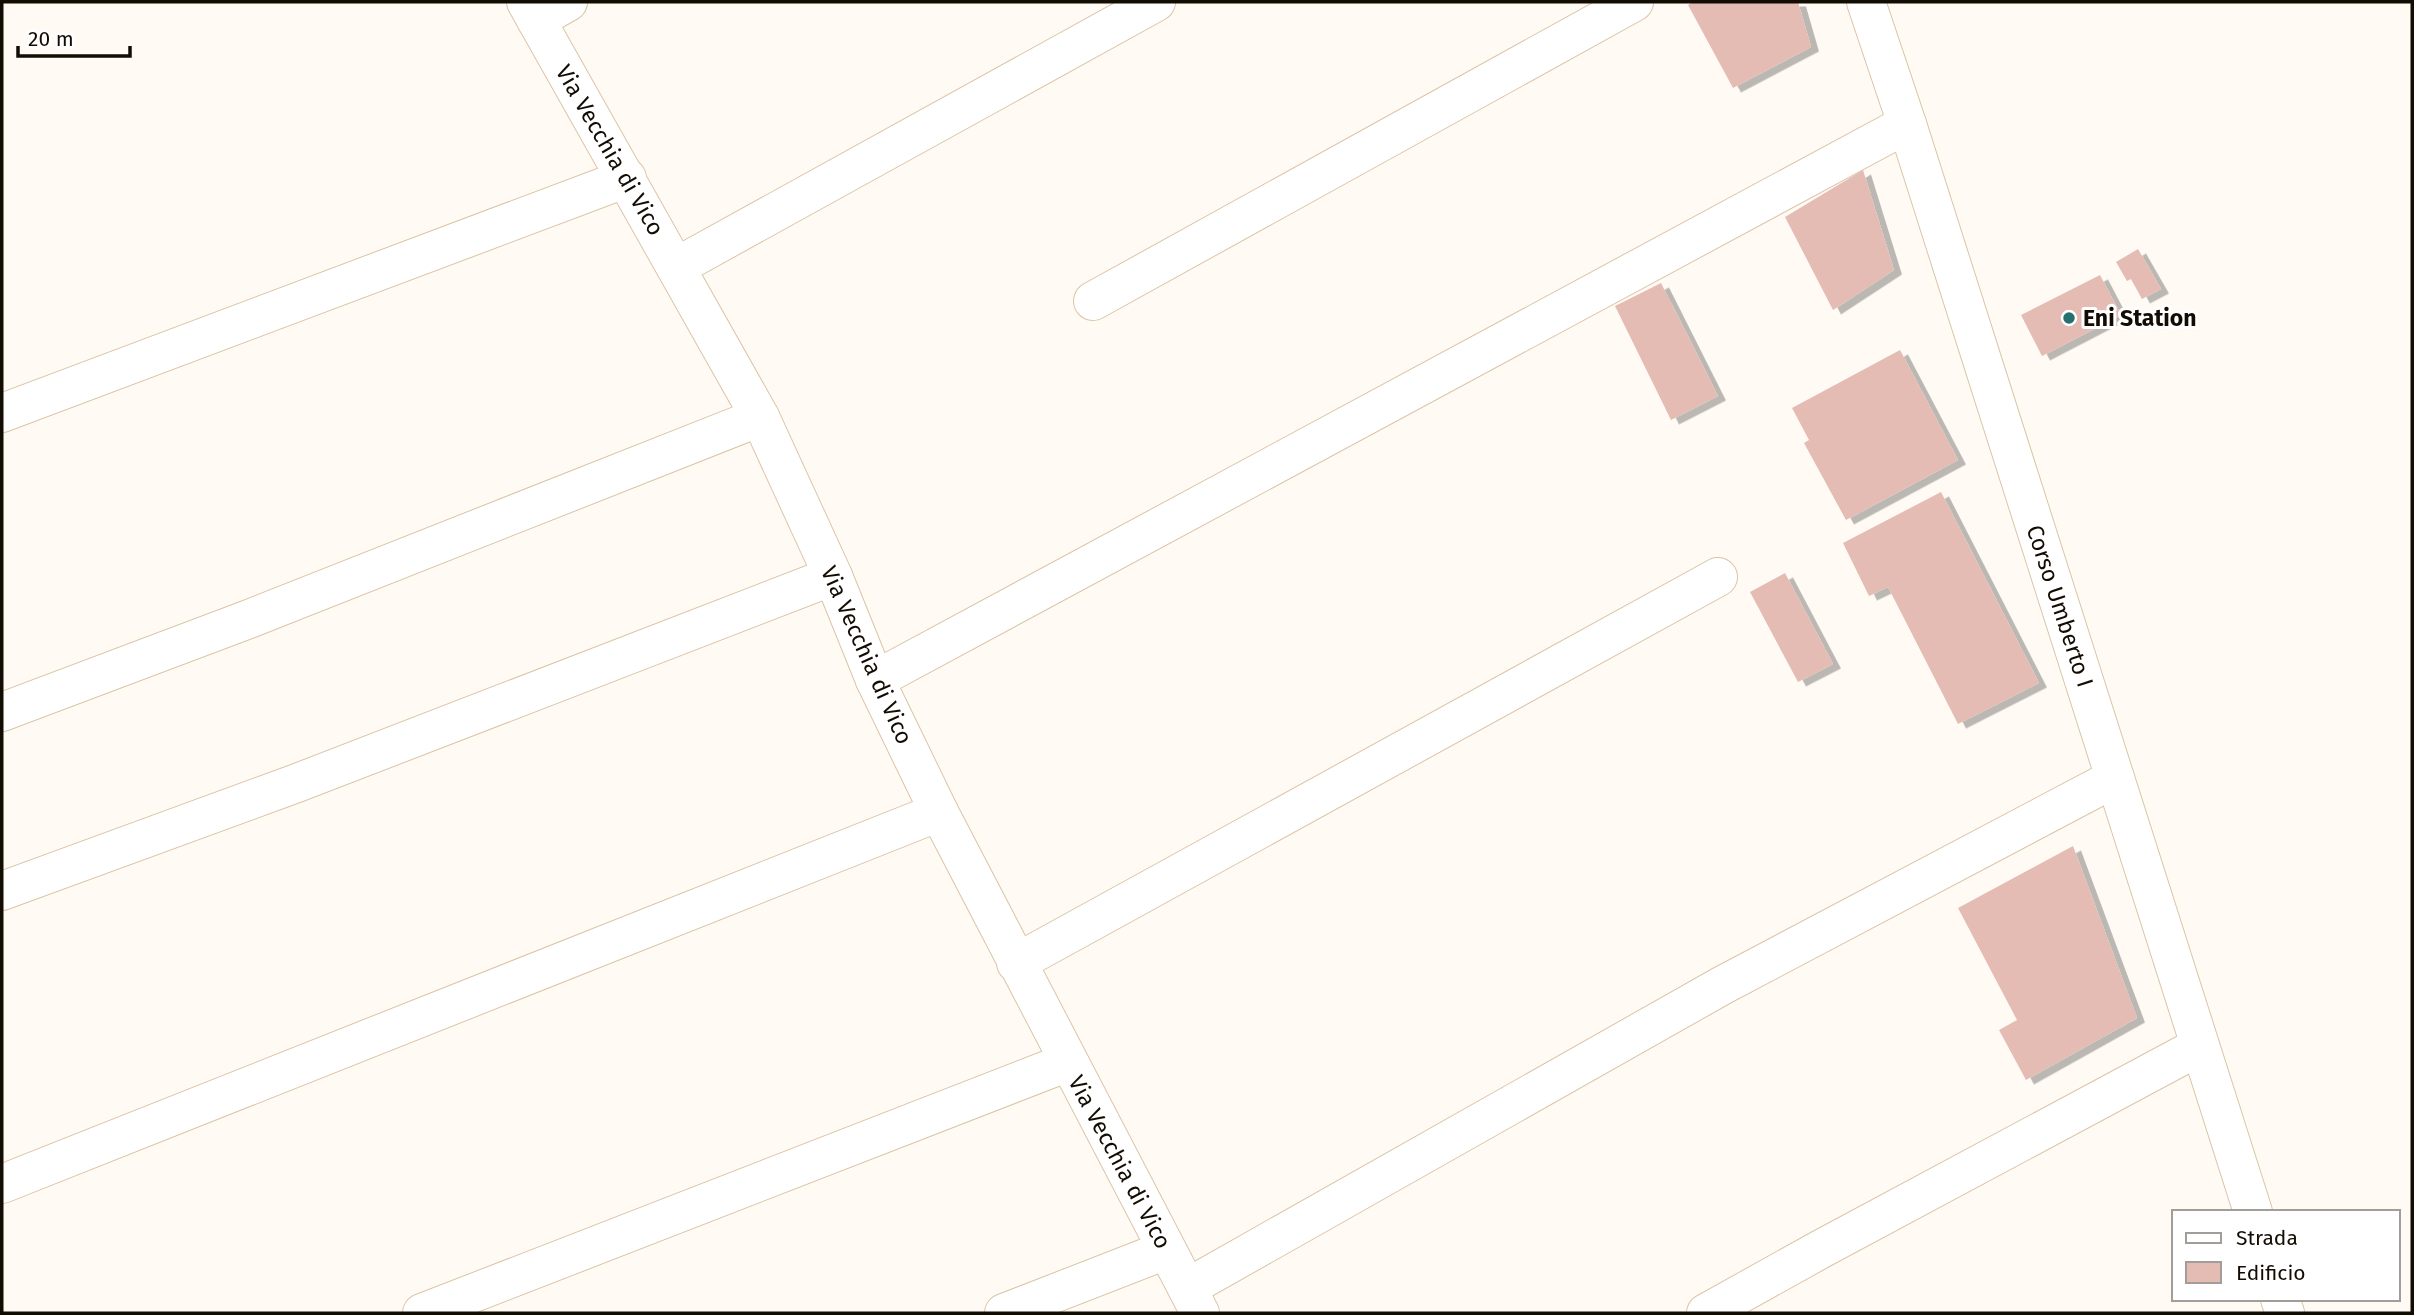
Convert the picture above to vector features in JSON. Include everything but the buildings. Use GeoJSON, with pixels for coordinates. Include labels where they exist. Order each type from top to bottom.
{"type":"FeatureCollection","features":[{"type":"Feature","properties":{"kind":"street"},"geometry":{"type":"LineString","coordinates":[[676,267],[1156,2]]}},
{"type":"Feature","properties":{"kind":"street"},"geometry":{"type":"LineString","coordinates":[[1093,301],[1634,2]]}},
{"type":"Feature","properties":{"kind":"street","name":"Corso Umberto I"},"geometry":{"type":"LineString","coordinates":[[1866,2],[2252,1210]]}},
{"type":"Feature","properties":{"kind":"street","name":"Via Vecchia di Vico"},"geometry":{"type":"LineString","coordinates":[[543,8],[627,178],[760,417],[833,576],[875,680],[939,812],[1193,1301]]}},
{"type":"Feature","properties":{"kind":"street"},"geometry":{"type":"LineString","coordinates":[[875,680],[1907,124]]}},
{"type":"Feature","properties":{"kind":"street"},"geometry":{"type":"LineString","coordinates":[[2,413],[627,178]]}},
{"type":"Feature","properties":{"kind":"street"},"geometry":{"type":"LineString","coordinates":[[2,712],[250,619],[760,417]]}},
{"type":"Feature","properties":{"kind":"street"},"geometry":{"type":"LineString","coordinates":[[2,891],[297,783],[833,576]]}},
{"type":"Feature","properties":{"kind":"street"},"geometry":{"type":"LineString","coordinates":[[1016,963],[1718,576]]}},
{"type":"Feature","properties":{"kind":"street"},"geometry":{"type":"LineString","coordinates":[[1193,1301],[1723,985],[2115,778]]}},
{"type":"Feature","properties":{"kind":"street"},"geometry":{"type":"LineString","coordinates":[[2,1184],[939,812]]}},
{"type":"Feature","properties":{"kind":"street"},"geometry":{"type":"LineString","coordinates":[[1706,1313],[1821,1248],[2200,1046]]}},
{"type":"Feature","properties":{"kind":"street"},"geometry":{"type":"LineString","coordinates":[[422,1313],[1068,1062]]}},
{"type":"Feature","properties":{"kind":"street"},"geometry":{"type":"LineString","coordinates":[[1003,1313],[1167,1250]]}},
{"type":"Feature","properties":{"kind":"place","name":"Eni Station"},"geometry":{"type":"Point","coordinates":[2069,318]}}]}
